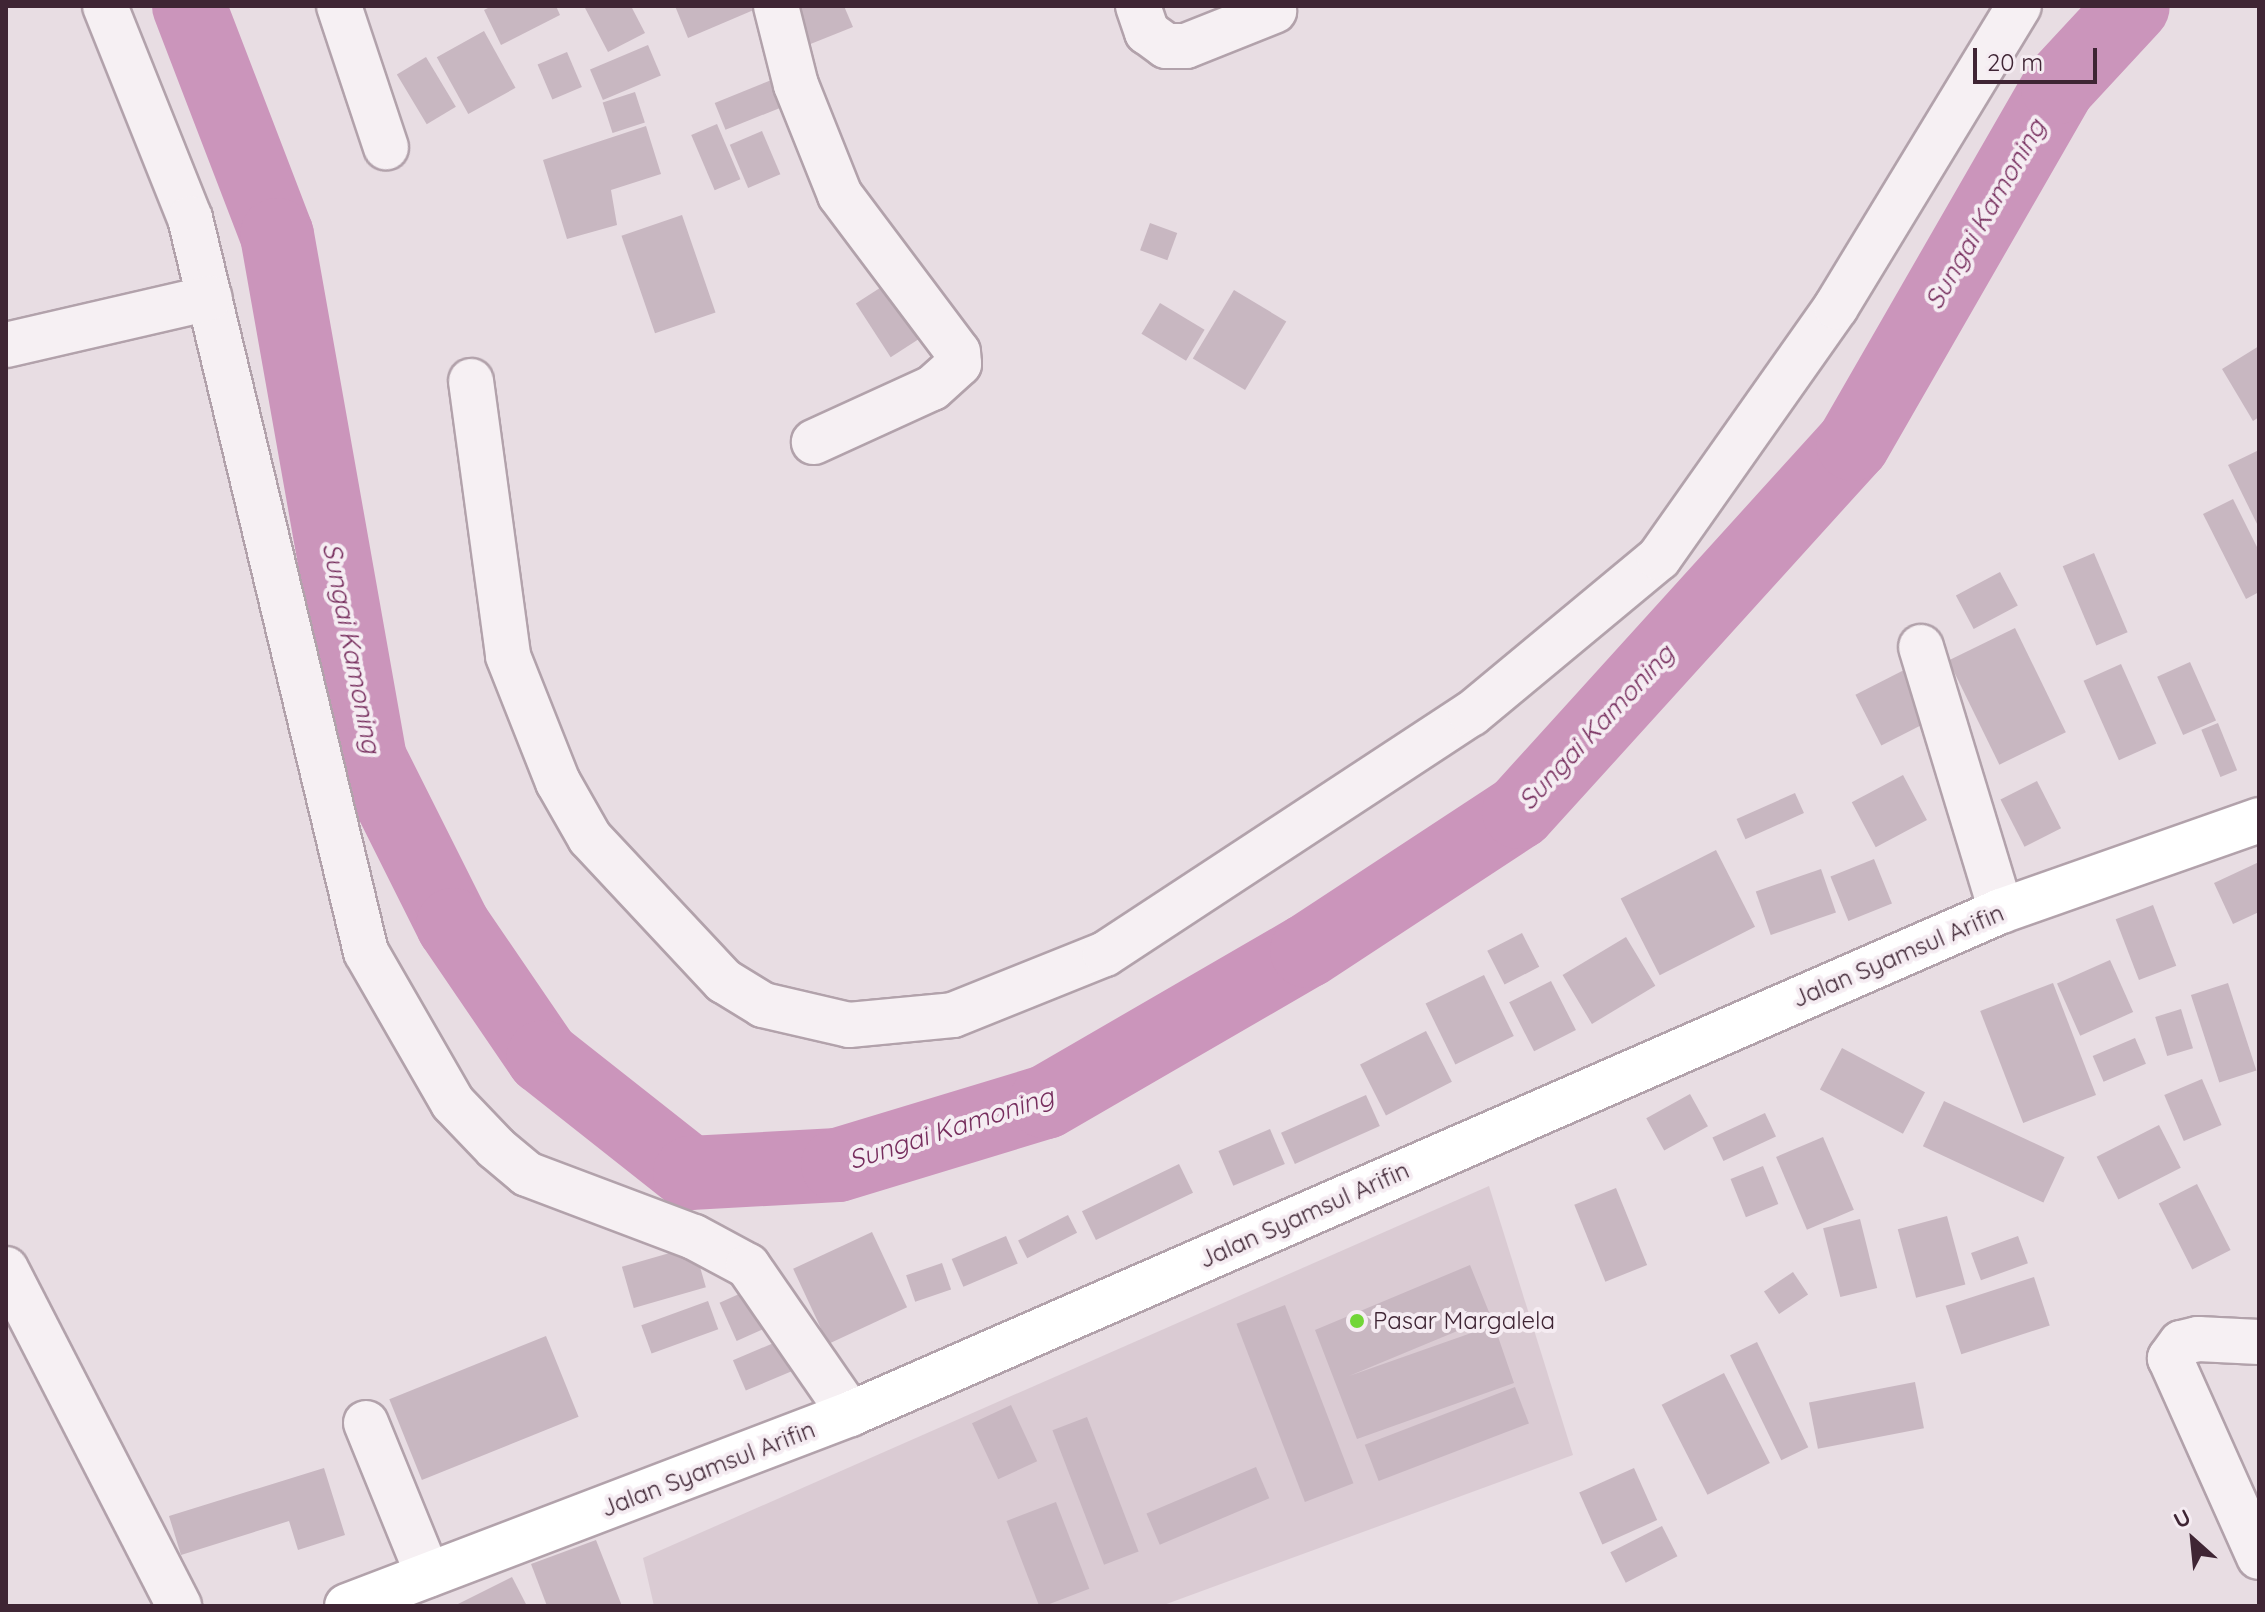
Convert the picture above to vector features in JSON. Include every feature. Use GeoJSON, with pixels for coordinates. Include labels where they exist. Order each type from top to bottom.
{"type":"FeatureCollection","features":[{"type":"Feature","properties":{"kind":"main road","name":"Jalan Syamsul Arifin"},"geometry":{"type":"LineString","coordinates":[[347,1606],[850,1414],[2001,911],[2259,820]]}},
{"type":"Feature","properties":{"kind":"street"},"geometry":{"type":"LineString","coordinates":[[105,6],[190,218],[366,952],[453,1103],[527,1174],[694,1237],[748,1266],[850,1414]]}},
{"type":"Feature","properties":{"kind":"street"},"geometry":{"type":"LineString","coordinates":[[339,6],[386,147]]}},
{"type":"Feature","properties":{"kind":"street"},"geometry":{"type":"LineString","coordinates":[[776,6],[796,85],[840,195],[958,352],[959,364],[932,388],[814,442]]}},
{"type":"Feature","properties":{"kind":"street"},"geometry":{"type":"LineString","coordinates":[[1138,6],[1147,32],[1166,46],[1186,46],[1274,11]]}},
{"type":"Feature","properties":{"kind":"street"},"geometry":{"type":"LineString","coordinates":[[471,381],[508,656],[558,782],[590,838],[724,981],[763,1005],[849,1025],[953,1015],[1105,954],[1471,714],[1659,558],[1836,307],[2019,6]]}},
{"type":"Feature","properties":{"kind":"street"},"geometry":{"type":"LineString","coordinates":[[6,345],[210,298]]}},
{"type":"Feature","properties":{"kind":"street"},"geometry":{"type":"LineString","coordinates":[[1921,647],[2001,911]]}},
{"type":"Feature","properties":{"kind":"street"},"geometry":{"type":"LineString","coordinates":[[6,1269],[179,1606]]}},
{"type":"Feature","properties":{"kind":"street"},"geometry":{"type":"LineString","coordinates":[[2259,1342],[2198,1339],[2181,1343],[2170,1358],[2259,1557]]}},
{"type":"Feature","properties":{"kind":"street"},"geometry":{"type":"LineString","coordinates":[[366,1423],[428,1575]]}},
{"type":"Feature","properties":{"kind":"shaded area","name":"Pasar Margalela"},"geometry":{"type":"Polygon","coordinates":[[[1489,1186],[1573,1455],[1161,1606],[654,1606],[643,1558],[1489,1186]]]}},
{"type":"Feature","properties":{"kind":"building"},"geometry":{"type":"Polygon","coordinates":[[[492,6],[556,6],[560,15],[501,45],[484,10],[492,6]]]}},
{"type":"Feature","properties":{"kind":"building"},"geometry":{"type":"Polygon","coordinates":[[[584,6],[631,6],[645,33],[608,52],[584,6]]]}},
{"type":"Feature","properties":{"kind":"building"},"geometry":{"type":"Polygon","coordinates":[[[675,6],[763,6],[688,38],[675,6]]]}},
{"type":"Feature","properties":{"kind":"building"},"geometry":{"type":"Polygon","coordinates":[[[801,6],[844,6],[853,27],[798,49],[784,13],[801,6]]]}},
{"type":"Feature","properties":{"kind":"building"},"geometry":{"type":"Polygon","coordinates":[[[484,31],[516,88],[468,114],[437,57],[484,31]]]}},
{"type":"Feature","properties":{"kind":"building"},"geometry":{"type":"Polygon","coordinates":[[[648,45],[661,75],[603,100],[590,70],[648,45]]]}},
{"type":"Feature","properties":{"kind":"building"},"geometry":{"type":"Polygon","coordinates":[[[567,52],[582,87],[552,99],[538,65],[567,52]]]}},
{"type":"Feature","properties":{"kind":"building"},"geometry":{"type":"Polygon","coordinates":[[[426,57],[456,107],[427,124],[397,75],[426,57]]]}},
{"type":"Feature","properties":{"kind":"building"},"geometry":{"type":"Polygon","coordinates":[[[774,79],[785,106],[726,130],[715,103],[774,79]]]}},
{"type":"Feature","properties":{"kind":"building"},"geometry":{"type":"Polygon","coordinates":[[[635,92],[645,122],[613,133],[603,103],[635,92]]]}},
{"type":"Feature","properties":{"kind":"building"},"geometry":{"type":"Polygon","coordinates":[[[717,124],[740,179],[715,190],[691,135],[717,124]]]}},
{"type":"Feature","properties":{"kind":"building"},"geometry":{"type":"Polygon","coordinates":[[[646,126],[661,174],[611,190],[617,225],[567,239],[543,160],[646,126]]]}},
{"type":"Feature","properties":{"kind":"building"},"geometry":{"type":"Polygon","coordinates":[[[762,131],[780,174],[748,188],[730,145],[762,131]]]}},
{"type":"Feature","properties":{"kind":"building"},"geometry":{"type":"Polygon","coordinates":[[[682,215],[716,312],[655,333],[621,236],[682,215]]]}},
{"type":"Feature","properties":{"kind":"building"},"geometry":{"type":"Polygon","coordinates":[[[1150,223],[1177,233],[1167,260],[1140,250],[1150,223]]]}},
{"type":"Feature","properties":{"kind":"building"},"geometry":{"type":"Polygon","coordinates":[[[886,284],[921,338],[891,357],[856,304],[886,284]]]}},
{"type":"Feature","properties":{"kind":"building"},"geometry":{"type":"Polygon","coordinates":[[[1234,290],[1286,321],[1245,390],[1193,359],[1234,290]]]}},
{"type":"Feature","properties":{"kind":"building"},"geometry":{"type":"Polygon","coordinates":[[[1160,303],[1205,330],[1186,361],[1141,334],[1160,303]]]}},
{"type":"Feature","properties":{"kind":"building"},"geometry":{"type":"Polygon","coordinates":[[[2259,346],[2259,417],[2253,421],[2222,369],[2259,346]]]}},
{"type":"Feature","properties":{"kind":"building"},"geometry":{"type":"Polygon","coordinates":[[[2259,450],[2259,528],[2228,465],[2259,450]]]}},
{"type":"Feature","properties":{"kind":"building"},"geometry":{"type":"Polygon","coordinates":[[[2233,499],[2259,551],[2259,592],[2246,599],[2203,514],[2233,499]]]}},
{"type":"Feature","properties":{"kind":"building"},"geometry":{"type":"Polygon","coordinates":[[[2094,553],[2128,632],[2096,645],[2063,566],[2094,553]]]}},
{"type":"Feature","properties":{"kind":"building"},"geometry":{"type":"Polygon","coordinates":[[[2000,572],[2018,606],[1974,629],[1956,595],[2000,572]]]}},
{"type":"Feature","properties":{"kind":"building"},"geometry":{"type":"Polygon","coordinates":[[[2015,628],[2066,732],[1999,765],[1948,660],[2015,628]]]}},
{"type":"Feature","properties":{"kind":"building"},"geometry":{"type":"Polygon","coordinates":[[[2190,662],[2216,720],[2183,735],[2157,677],[2190,662]]]}},
{"type":"Feature","properties":{"kind":"building"},"geometry":{"type":"Polygon","coordinates":[[[2121,664],[2156,743],[2119,760],[2084,681],[2121,664]]]}},
{"type":"Feature","properties":{"kind":"building"},"geometry":{"type":"Polygon","coordinates":[[[1908,668],[1934,719],[1881,746],[1855,695],[1908,668]]]}},
{"type":"Feature","properties":{"kind":"building"},"geometry":{"type":"Polygon","coordinates":[[[2218,723],[2237,770],[2220,777],[2201,730],[2218,723]]]}},
{"type":"Feature","properties":{"kind":"building"},"geometry":{"type":"Polygon","coordinates":[[[1903,775],[1927,820],[1876,847],[1852,802],[1903,775]]]}},
{"type":"Feature","properties":{"kind":"building"},"geometry":{"type":"Polygon","coordinates":[[[2037,781],[2061,828],[2025,847],[2000,800],[2037,781]]]}},
{"type":"Feature","properties":{"kind":"building"},"geometry":{"type":"Polygon","coordinates":[[[1795,793],[1804,813],[1745,839],[1737,819],[1795,793]]]}},
{"type":"Feature","properties":{"kind":"building"},"geometry":{"type":"Polygon","coordinates":[[[1716,850],[1755,927],[1660,975],[1621,899],[1716,850]]]}},
{"type":"Feature","properties":{"kind":"building"},"geometry":{"type":"Polygon","coordinates":[[[1874,859],[1892,904],[1848,921],[1830,877],[1874,859]]]}},
{"type":"Feature","properties":{"kind":"building"},"geometry":{"type":"Polygon","coordinates":[[[2259,862],[2259,912],[2233,924],[2214,883],[2259,862]]]}},
{"type":"Feature","properties":{"kind":"building"},"geometry":{"type":"Polygon","coordinates":[[[1821,869],[1836,912],[1771,935],[1756,891],[1821,869]]]}},
{"type":"Feature","properties":{"kind":"building"},"geometry":{"type":"Polygon","coordinates":[[[2153,905],[2176,966],[2139,980],[2116,919],[2153,905]]]}},
{"type":"Feature","properties":{"kind":"building"},"geometry":{"type":"Polygon","coordinates":[[[1522,933],[1539,967],[1505,985],[1487,951],[1522,933]]]}},
{"type":"Feature","properties":{"kind":"building"},"geometry":{"type":"Polygon","coordinates":[[[1626,937],[1655,986],[1592,1024],[1563,975],[1626,937]]]}},
{"type":"Feature","properties":{"kind":"building"},"geometry":{"type":"Polygon","coordinates":[[[2110,960],[2133,1012],[2080,1036],[2057,984],[2110,960]]]}},
{"type":"Feature","properties":{"kind":"building"},"geometry":{"type":"Polygon","coordinates":[[[1484,975],[1514,1036],[1455,1065],[1426,1003],[1484,975]]]}},
{"type":"Feature","properties":{"kind":"building"},"geometry":{"type":"Polygon","coordinates":[[[1551,981],[1576,1030],[1534,1051],[1509,1002],[1551,981]]]}},
{"type":"Feature","properties":{"kind":"building"},"geometry":{"type":"Polygon","coordinates":[[[2053,983],[2096,1095],[2023,1123],[1980,1011],[2053,983]]]}},
{"type":"Feature","properties":{"kind":"building"},"geometry":{"type":"Polygon","coordinates":[[[2228,983],[2256,1070],[2219,1083],[2191,995],[2228,983]]]}},
{"type":"Feature","properties":{"kind":"building"},"geometry":{"type":"Polygon","coordinates":[[[2181,1009],[2193,1048],[2167,1056],[2155,1017],[2181,1009]]]}},
{"type":"Feature","properties":{"kind":"building"},"geometry":{"type":"Polygon","coordinates":[[[1426,1031],[1452,1082],[1386,1115],[1360,1065],[1426,1031]]]}},
{"type":"Feature","properties":{"kind":"building"},"geometry":{"type":"Polygon","coordinates":[[[2135,1038],[2146,1064],[2104,1082],[2093,1056],[2135,1038]]]}},
{"type":"Feature","properties":{"kind":"building"},"geometry":{"type":"Polygon","coordinates":[[[1842,1048],[1925,1092],[1903,1134],[1820,1089],[1842,1048]]]}},
{"type":"Feature","properties":{"kind":"building"},"geometry":{"type":"Polygon","coordinates":[[[2202,1079],[2222,1125],[2184,1141],[2164,1095],[2202,1079]]]}},
{"type":"Feature","properties":{"kind":"building"},"geometry":{"type":"Polygon","coordinates":[[[1690,1094],[1708,1126],[1664,1151],[1646,1118],[1690,1094]]]}},
{"type":"Feature","properties":{"kind":"building"},"geometry":{"type":"Polygon","coordinates":[[[1366,1095],[1380,1126],[1295,1164],[1281,1133],[1366,1095]]]}},
{"type":"Feature","properties":{"kind":"building"},"geometry":{"type":"Polygon","coordinates":[[[1944,1101],[2065,1157],[2043,1203],[1923,1146],[1944,1101]]]}},
{"type":"Feature","properties":{"kind":"building"},"geometry":{"type":"Polygon","coordinates":[[[1765,1113],[1776,1137],[1723,1161],[1712,1138],[1765,1113]]]}},
{"type":"Feature","properties":{"kind":"building"},"geometry":{"type":"Polygon","coordinates":[[[2159,1125],[2181,1168],[2118,1200],[2097,1157],[2159,1125]]]}},
{"type":"Feature","properties":{"kind":"building"},"geometry":{"type":"Polygon","coordinates":[[[1270,1129],[1285,1164],[1233,1186],[1218,1151],[1270,1129]]]}},
{"type":"Feature","properties":{"kind":"building"},"geometry":{"type":"Polygon","coordinates":[[[1823,1137],[1854,1210],[1807,1230],[1776,1157],[1823,1137]]]}},
{"type":"Feature","properties":{"kind":"building"},"geometry":{"type":"Polygon","coordinates":[[[1179,1164],[1193,1193],[1096,1240],[1082,1211],[1179,1164]]]}},
{"type":"Feature","properties":{"kind":"building"},"geometry":{"type":"Polygon","coordinates":[[[1763,1166],[1778,1204],[1746,1217],[1731,1179],[1763,1166]]]}},
{"type":"Feature","properties":{"kind":"building"},"geometry":{"type":"Polygon","coordinates":[[[2197,1184],[2231,1250],[2192,1269],[2159,1204],[2197,1184]]]}},
{"type":"Feature","properties":{"kind":"building"},"geometry":{"type":"Polygon","coordinates":[[[1616,1188],[1647,1265],[1605,1282],[1574,1205],[1616,1188]]]}},
{"type":"Feature","properties":{"kind":"building"},"geometry":{"type":"Polygon","coordinates":[[[1068,1215],[1077,1233],[1027,1258],[1018,1240],[1068,1215]]]}},
{"type":"Feature","properties":{"kind":"building"},"geometry":{"type":"Polygon","coordinates":[[[1947,1216],[1965,1285],[1916,1298],[1898,1229],[1947,1216]]]}},
{"type":"Feature","properties":{"kind":"building"},"geometry":{"type":"Polygon","coordinates":[[[1860,1219],[1877,1288],[1840,1297],[1823,1228],[1860,1219]]]}},
{"type":"Feature","properties":{"kind":"building"},"geometry":{"type":"Polygon","coordinates":[[[872,1232],[907,1307],[828,1344],[793,1269],[872,1232]]]}},
{"type":"Feature","properties":{"kind":"building"},"geometry":{"type":"Polygon","coordinates":[[[1006,1236],[1018,1264],[963,1287],[952,1259],[1006,1236]]]}},
{"type":"Feature","properties":{"kind":"building"},"geometry":{"type":"Polygon","coordinates":[[[2018,1236],[2028,1263],[1981,1280],[1971,1253],[2018,1236]]]}},
{"type":"Feature","properties":{"kind":"building"},"geometry":{"type":"Polygon","coordinates":[[[694,1246],[706,1287],[634,1308],[622,1267],[694,1246]]]}},
{"type":"Feature","properties":{"kind":"building"},"geometry":{"type":"Polygon","coordinates":[[[942,1263],[951,1289],[915,1302],[906,1275],[942,1263]]]}},
{"type":"Feature","properties":{"kind":"building"},"geometry":{"type":"Polygon","coordinates":[[[1470,1265],[1491,1317],[1349,1376],[1494,1325],[1514,1383],[1357,1439],[1315,1330],[1470,1265]]]}},
{"type":"Feature","properties":{"kind":"building"},"geometry":{"type":"Polygon","coordinates":[[[1793,1272],[1808,1294],[1779,1314],[1764,1292],[1793,1272]]]}},
{"type":"Feature","properties":{"kind":"building"},"geometry":{"type":"Polygon","coordinates":[[[2034,1277],[2050,1326],[1961,1354],[1946,1306],[2034,1277]]]}},
{"type":"Feature","properties":{"kind":"building"},"geometry":{"type":"Polygon","coordinates":[[[757,1286],[774,1324],[737,1341],[720,1303],[757,1286]]]}},
{"type":"Feature","properties":{"kind":"building"},"geometry":{"type":"Polygon","coordinates":[[[708,1301],[718,1329],[652,1353],[641,1325],[708,1301]]]}},
{"type":"Feature","properties":{"kind":"building"},"geometry":{"type":"Polygon","coordinates":[[[1285,1305],[1353,1483],[1305,1502],[1236,1324],[1285,1305]]]}},
{"type":"Feature","properties":{"kind":"building"},"geometry":{"type":"Polygon","coordinates":[[[546,1336],[579,1417],[422,1480],[389,1399],[546,1336]]]}},
{"type":"Feature","properties":{"kind":"building"},"geometry":{"type":"Polygon","coordinates":[[[790,1336],[803,1366],[746,1391],[733,1360],[790,1336]]]}},
{"type":"Feature","properties":{"kind":"building"},"geometry":{"type":"Polygon","coordinates":[[[1757,1342],[1808,1447],[1781,1460],[1730,1355],[1757,1342]]]}},
{"type":"Feature","properties":{"kind":"building"},"geometry":{"type":"Polygon","coordinates":[[[1724,1373],[1770,1463],[1707,1495],[1662,1405],[1724,1373]]]}},
{"type":"Feature","properties":{"kind":"building"},"geometry":{"type":"Polygon","coordinates":[[[1915,1382],[1924,1428],[1818,1449],[1809,1403],[1915,1382]]]}},
{"type":"Feature","properties":{"kind":"building"},"geometry":{"type":"Polygon","coordinates":[[[1515,1387],[1529,1423],[1379,1481],[1365,1445],[1515,1387]]]}},
{"type":"Feature","properties":{"kind":"building"},"geometry":{"type":"Polygon","coordinates":[[[1011,1405],[1037,1461],[998,1479],[972,1423],[1011,1405]]]}},
{"type":"Feature","properties":{"kind":"building"},"geometry":{"type":"Polygon","coordinates":[[[1087,1417],[1139,1551],[1104,1565],[1052,1430],[1087,1417]]]}},
{"type":"Feature","properties":{"kind":"building"},"geometry":{"type":"Polygon","coordinates":[[[1256,1467],[1269,1498],[1160,1545],[1146,1513],[1256,1467]]]}},
{"type":"Feature","properties":{"kind":"building"},"geometry":{"type":"Polygon","coordinates":[[[324,1468],[345,1535],[298,1550],[289,1521],[181,1555],[169,1516],[324,1468]]]}},
{"type":"Feature","properties":{"kind":"building"},"geometry":{"type":"Polygon","coordinates":[[[1634,1468],[1657,1520],[1602,1544],[1579,1492],[1634,1468]]]}},
{"type":"Feature","properties":{"kind":"building"},"geometry":{"type":"Polygon","coordinates":[[[1056,1502],[1089,1589],[1039,1606],[1007,1521],[1056,1502]]]}},
{"type":"Feature","properties":{"kind":"building"},"geometry":{"type":"Polygon","coordinates":[[[1662,1526],[1677,1556],[1626,1583],[1610,1552],[1662,1526]]]}},
{"type":"Feature","properties":{"kind":"building"},"geometry":{"type":"Polygon","coordinates":[[[596,1540],[622,1606],[547,1606],[531,1564],[596,1540]]]}},
{"type":"Feature","properties":{"kind":"building"},"geometry":{"type":"Polygon","coordinates":[[[512,1577],[527,1606],[454,1606],[512,1577]]]}},
{"type":"Feature","properties":{"kind":"waterway","name":"Sungai Kamoning"},"geometry":{"type":"LineString","coordinates":[[189,6],[277,235],[370,759],[453,925],[543,1057],[690,1173],[838,1165],[1046,1102],[1307,951],[1519,812],[1853,444],[2058,87],[2133,6]]}},
{"type":"Feature","properties":{"kind":"place","name":"Pasar Margalela"},"geometry":{"type":"Point","coordinates":[1357,1321]}}]}
